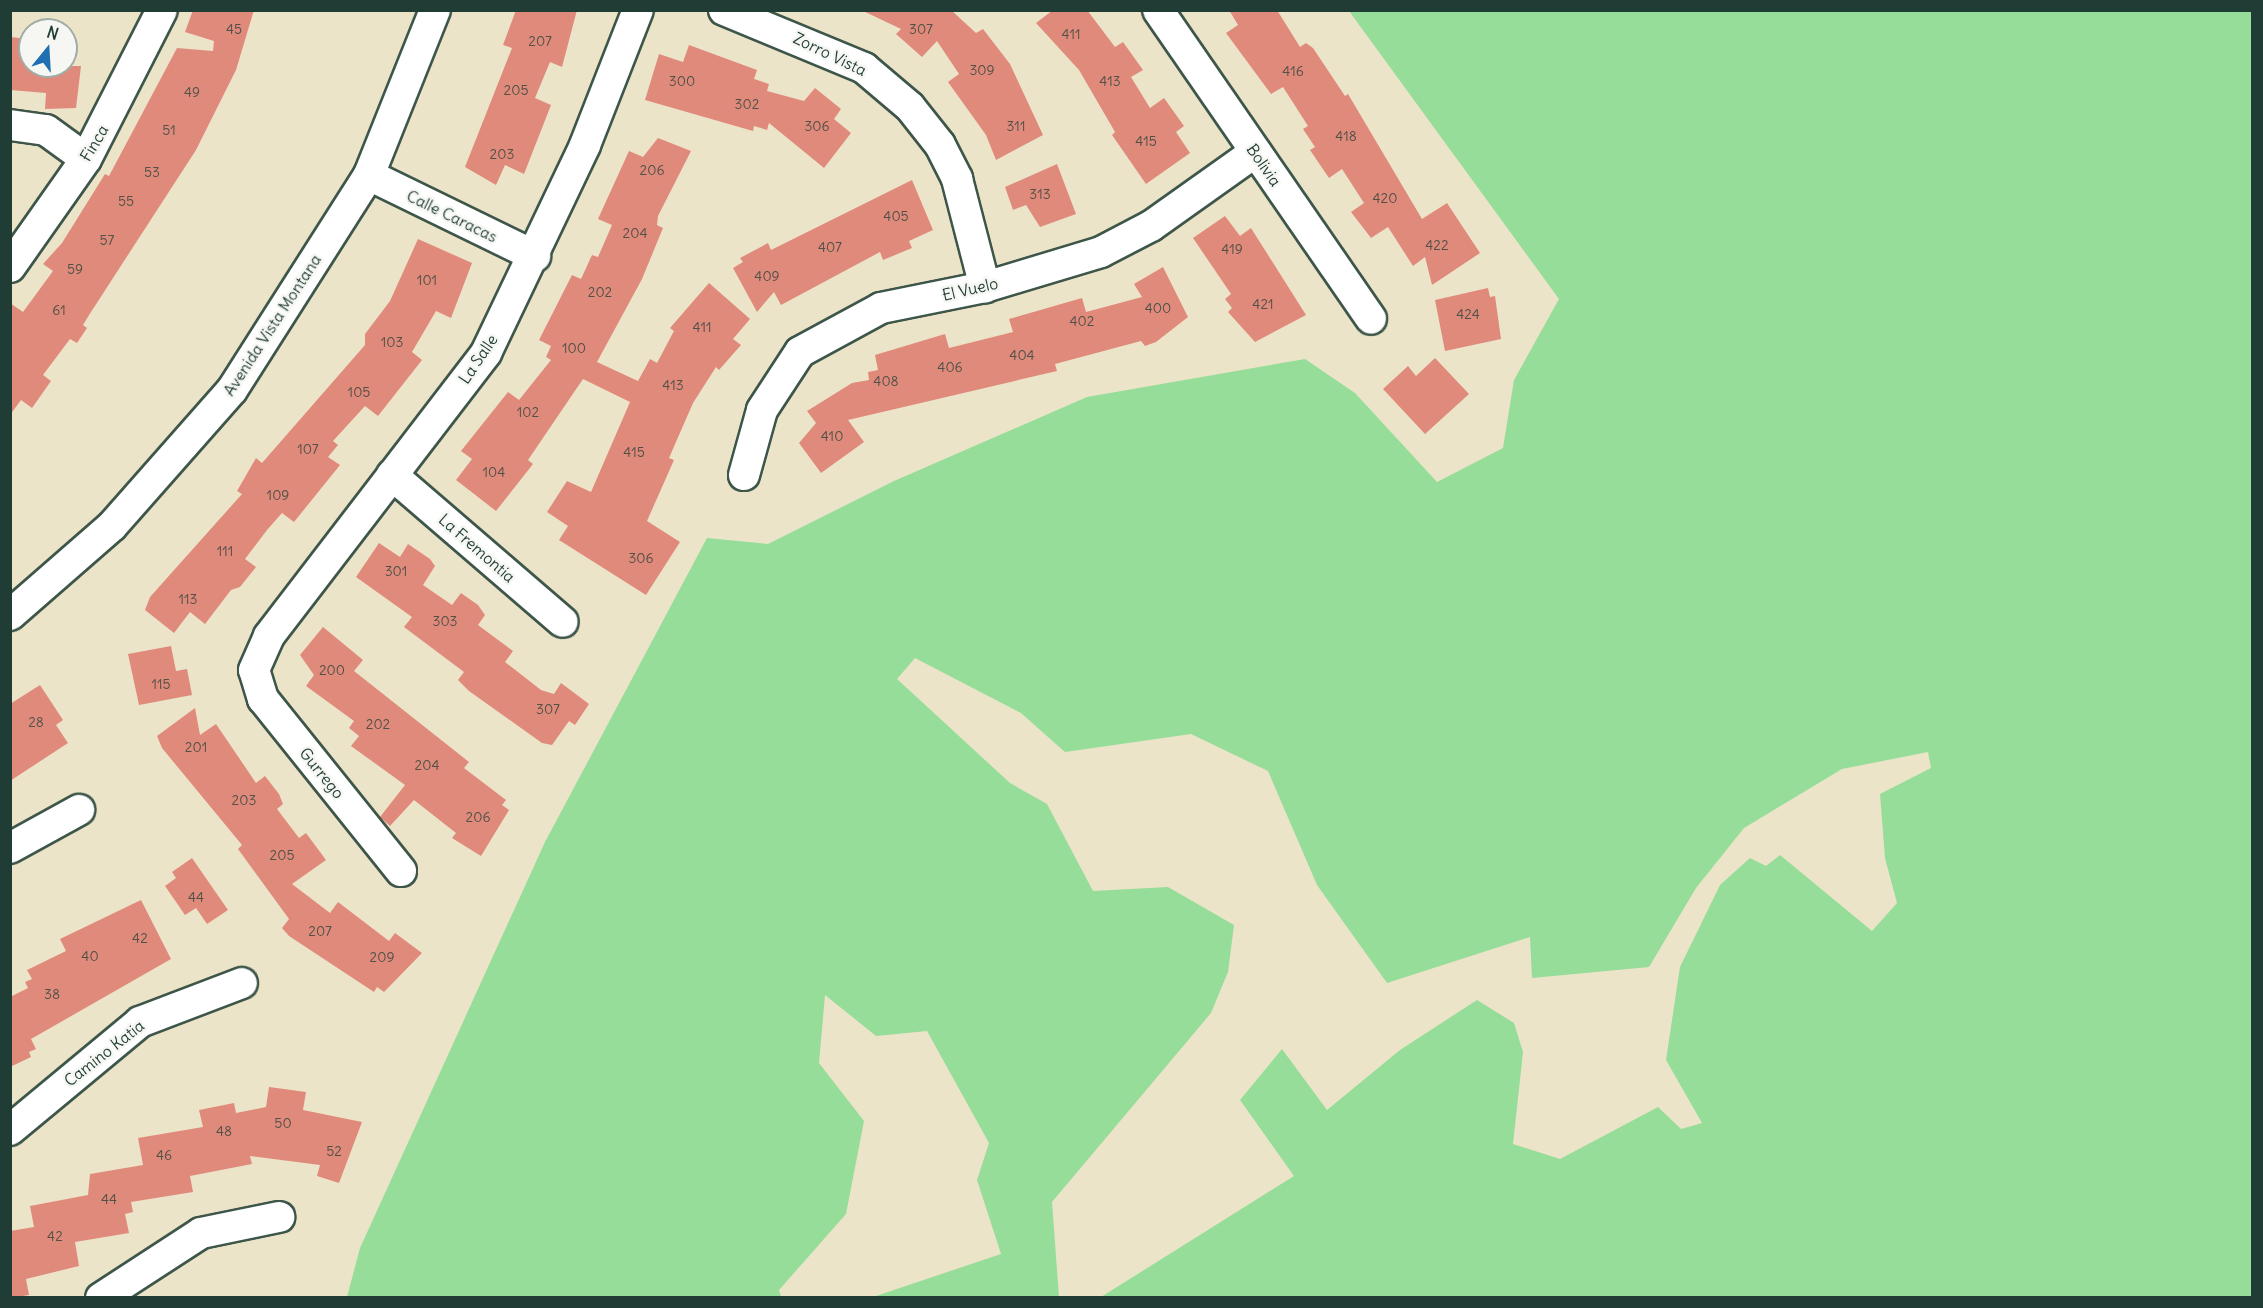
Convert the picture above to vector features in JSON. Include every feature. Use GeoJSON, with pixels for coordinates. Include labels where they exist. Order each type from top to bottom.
{"type":"FeatureCollection","features":[{"type":"Feature","properties":{"kind":"street","name":"Finca"},"geometry":{"type":"LineString","coordinates":[[10,267],[21,232],[86,159],[162,10]]}},
{"type":"Feature","properties":{"kind":"street","name":"Avenida Vista Montana"},"geometry":{"type":"LineString","coordinates":[[10,615],[112,526],[232,390],[369,175],[435,10]]}},
{"type":"Feature","properties":{"kind":"street","name":"La Salle"},"geometry":{"type":"LineString","coordinates":[[254,670],[269,636],[486,353],[535,256],[638,10]]}},
{"type":"Feature","properties":{"kind":"street","name":"Zorro Vista"},"geometry":{"type":"LineString","coordinates":[[724,10],[864,68],[910,107],[940,145],[957,179],[985,287]]}},
{"type":"Feature","properties":{"kind":"street","name":"Bolivia"},"geometry":{"type":"LineString","coordinates":[[1158,10],[1371,319]]}},
{"type":"Feature","properties":{"kind":"street"},"geometry":{"type":"LineString","coordinates":[[10,125],[46,129],[86,159]]}},
{"type":"Feature","properties":{"kind":"street","name":"El Vuelo"},"geometry":{"type":"LineString","coordinates":[[744,475],[762,410],[800,352],[881,308],[985,287],[1101,252],[1151,226],[1255,152]]}},
{"type":"Feature","properties":{"kind":"street","name":"Calle Caracas"},"geometry":{"type":"LineString","coordinates":[[369,175],[535,256]]}},
{"type":"Feature","properties":{"kind":"street","name":"La Fremontia"},"geometry":{"type":"LineString","coordinates":[[392,475],[563,622]]}},
{"type":"Feature","properties":{"kind":"street","name":"Gurrego"},"geometry":{"type":"LineString","coordinates":[[254,670],[263,699],[401,872]]}},
{"type":"Feature","properties":{"kind":"street"},"geometry":{"type":"LineString","coordinates":[[10,848],[78,810]]}},
{"type":"Feature","properties":{"kind":"street","name":"Camino Katia"},"geometry":{"type":"LineString","coordinates":[[10,1130],[140,1022],[242,983]]}},
{"type":"Feature","properties":{"kind":"street"},"geometry":{"type":"LineString","coordinates":[[101,1298],[201,1233],[279,1217]]}},
{"type":"Feature","properties":{"kind":"green space"},"geometry":{"type":"Polygon","coordinates":[[[1349,11],[2252,11],[2252,1297],[1101,1297],[1294,1176],[1240,1100],[1282,1049],[1327,1110],[1400,1050],[1477,1000],[1514,1023],[1523,1052],[1513,1144],[1560,1159],[1658,1107],[1681,1129],[1702,1123],[1666,1060],[1680,967],[1720,885],[1750,858],[1766,866],[1780,855],[1872,931],[1897,903],[1885,858],[1880,794],[1931,768],[1928,752],[1842,769],[1744,828],[1696,888],[1649,967],[1532,978],[1530,937],[1387,983],[1317,885],[1268,771],[1191,734],[1065,752],[1021,713],[915,658],[897,679],[1010,783],[1047,804],[1093,891],[1168,887],[1234,925],[1228,972],[1211,1013],[1052,1202],[1059,1297],[873,1297],[1001,1254],[977,1180],[989,1143],[927,1031],[876,1036],[825,995],[819,1063],[864,1121],[846,1214],[779,1290],[781,1297],[347,1297],[360,1248],[545,842],[707,538],[768,544],[894,481],[1087,397],[1305,359],[1355,393],[1437,482],[1503,448],[1514,380],[1559,299],[1349,11]]]}},
{"type":"Feature","properties":{"kind":"building"},"geometry":{"type":"Polygon","coordinates":[[[193,10],[254,10],[236,70],[196,150],[83,325],[87,328],[77,343],[70,339],[43,375],[51,381],[32,408],[21,400],[10,415],[10,303],[23,312],[53,271],[43,264],[62,243],[105,174],[109,176],[177,48],[213,51],[214,41],[185,32],[193,10]]]}},
{"type":"Feature","properties":{"kind":"building"},"geometry":{"type":"Polygon","coordinates":[[[516,10],[577,10],[562,67],[550,62],[535,98],[551,105],[524,174],[505,165],[496,185],[465,167],[512,48],[503,45],[516,10]]]}},
{"type":"Feature","properties":{"kind":"building"},"geometry":{"type":"Polygon","coordinates":[[[861,10],[951,10],[976,33],[983,29],[1010,64],[1043,135],[996,160],[986,135],[948,82],[959,74],[937,41],[922,57],[896,34],[901,29],[861,10]]]}},
{"type":"Feature","properties":{"kind":"building"},"geometry":{"type":"Polygon","coordinates":[[[1053,10],[1087,10],[1115,47],[1123,42],[1143,70],[1131,77],[1150,108],[1164,98],[1184,126],[1176,132],[1190,153],[1146,184],[1112,135],[1115,132],[1079,70],[1036,23],[1053,10]]]}},
{"type":"Feature","properties":{"kind":"building"},"geometry":{"type":"Polygon","coordinates":[[[1229,10],[1277,10],[1300,47],[1306,43],[1313,48],[1345,96],[1348,94],[1422,219],[1447,203],[1480,253],[1432,285],[1425,257],[1413,266],[1388,227],[1371,238],[1351,212],[1364,203],[1342,169],[1329,178],[1310,150],[1315,147],[1303,129],[1308,126],[1283,87],[1271,94],[1226,33],[1238,25],[1229,10]]]}},
{"type":"Feature","properties":{"kind":"building"},"geometry":{"type":"Polygon","coordinates":[[[10,37],[18,38],[18,78],[78,78],[78,66],[81,66],[76,108],[45,109],[46,93],[10,90],[10,37]]]}},
{"type":"Feature","properties":{"kind":"building"},"geometry":{"type":"Polygon","coordinates":[[[689,45],[757,70],[754,79],[769,84],[767,91],[804,101],[815,88],[841,109],[834,119],[851,133],[824,168],[769,123],[767,130],[754,126],[753,131],[645,100],[659,54],[683,62],[689,45]]]}},
{"type":"Feature","properties":{"kind":"building"},"geometry":{"type":"Polygon","coordinates":[[[658,138],[691,151],[658,216],[657,225],[663,228],[642,279],[597,362],[638,381],[650,359],[657,363],[674,331],[670,328],[709,283],[750,319],[733,339],[741,345],[719,370],[716,367],[693,403],[669,458],[674,460],[647,521],[680,542],[646,595],[559,540],[568,526],[547,512],[567,481],[591,492],[630,402],[583,379],[528,460],[533,464],[496,511],[456,480],[472,459],[461,451],[508,392],[519,400],[551,360],[546,357],[551,346],[539,340],[572,275],[581,279],[592,255],[598,257],[612,225],[598,219],[629,151],[643,157],[658,138]]]}},
{"type":"Feature","properties":{"kind":"building"},"geometry":{"type":"Polygon","coordinates":[[[1057,164],[1076,214],[1040,227],[1026,205],[1013,210],[1005,187],[1057,164]]]}},
{"type":"Feature","properties":{"kind":"building"},"geometry":{"type":"Polygon","coordinates":[[[912,180],[933,230],[909,241],[912,248],[883,260],[880,252],[781,305],[774,292],[757,312],[733,268],[743,262],[740,258],[768,243],[771,250],[912,180]]]}},
{"type":"Feature","properties":{"kind":"building"},"geometry":{"type":"Polygon","coordinates":[[[1225,216],[1240,236],[1251,228],[1306,315],[1255,342],[1228,312],[1232,308],[1225,299],[1231,294],[1193,238],[1225,216]]]}},
{"type":"Feature","properties":{"kind":"building"},"geometry":{"type":"Polygon","coordinates":[[[418,239],[472,263],[451,318],[436,311],[412,352],[422,360],[378,416],[365,406],[333,441],[338,445],[328,457],[340,465],[294,522],[282,513],[267,530],[245,559],[256,567],[240,587],[231,590],[205,624],[190,612],[174,633],[145,610],[150,597],[242,494],[237,491],[256,458],[262,463],[365,345],[365,334],[390,301],[418,239]]]}},
{"type":"Feature","properties":{"kind":"building"},"geometry":{"type":"Polygon","coordinates":[[[1163,267],[1188,317],[1156,342],[1145,346],[1141,341],[1055,364],[1057,371],[848,420],[864,442],[821,473],[799,443],[816,423],[807,411],[852,383],[869,380],[868,372],[878,370],[875,355],[945,334],[949,348],[1013,332],[1009,319],[1082,298],[1086,312],[1142,297],[1134,284],[1163,267]]]}},
{"type":"Feature","properties":{"kind":"building"},"geometry":{"type":"Polygon","coordinates":[[[1488,288],[1490,297],[1495,296],[1501,339],[1445,351],[1435,300],[1488,288]]]}},
{"type":"Feature","properties":{"kind":"building"},"geometry":{"type":"Polygon","coordinates":[[[1435,358],[1469,394],[1425,434],[1383,389],[1408,366],[1416,376],[1435,358]]]}},
{"type":"Feature","properties":{"kind":"building"},"geometry":{"type":"Polygon","coordinates":[[[379,543],[400,557],[408,544],[430,559],[435,566],[423,585],[452,605],[461,593],[478,605],[485,615],[478,625],[513,651],[505,662],[541,690],[554,694],[561,683],[589,704],[575,725],[569,721],[552,745],[542,743],[469,691],[458,680],[464,672],[404,627],[412,617],[356,577],[379,543]]]}},
{"type":"Feature","properties":{"kind":"building"},"geometry":{"type":"Polygon","coordinates":[[[323,627],[363,660],[354,671],[469,762],[464,768],[506,800],[502,805],[509,810],[481,856],[452,838],[456,833],[414,800],[390,826],[380,817],[405,785],[351,746],[359,736],[349,728],[354,721],[306,686],[314,675],[300,655],[323,627]]]}},
{"type":"Feature","properties":{"kind":"building"},"geometry":{"type":"Polygon","coordinates":[[[171,646],[176,671],[187,669],[192,695],[139,705],[128,654],[171,646]]]}},
{"type":"Feature","properties":{"kind":"building"},"geometry":{"type":"Polygon","coordinates":[[[40,685],[63,720],[56,725],[68,743],[10,781],[10,704],[40,685]]]}},
{"type":"Feature","properties":{"kind":"building"},"geometry":{"type":"Polygon","coordinates":[[[195,708],[200,735],[216,724],[256,783],[265,776],[279,794],[283,804],[277,809],[299,838],[306,833],[326,860],[292,884],[330,913],[338,902],[389,941],[395,933],[422,953],[384,992],[377,987],[374,992],[289,936],[282,928],[289,919],[238,849],[242,845],[162,748],[157,736],[195,708]]]}},
{"type":"Feature","properties":{"kind":"building"},"geometry":{"type":"Polygon","coordinates":[[[192,858],[228,910],[207,924],[196,908],[185,915],[165,886],[176,878],[172,872],[192,858]]]}},
{"type":"Feature","properties":{"kind":"building"},"geometry":{"type":"Polygon","coordinates":[[[141,900],[171,959],[31,1039],[36,1049],[29,1052],[31,1057],[10,1067],[10,997],[28,988],[25,982],[32,979],[27,970],[66,951],[60,939],[141,900]]]}},
{"type":"Feature","properties":{"kind":"building"},"geometry":{"type":"Polygon","coordinates":[[[269,1087],[306,1092],[303,1110],[362,1122],[339,1183],[317,1176],[320,1165],[250,1156],[252,1164],[190,1176],[193,1192],[131,1202],[133,1212],[125,1214],[129,1233],[75,1242],[79,1266],[26,1279],[29,1295],[10,1298],[10,1231],[34,1227],[30,1206],[88,1195],[90,1174],[143,1165],[138,1138],[203,1127],[199,1110],[234,1103],[236,1113],[266,1107],[269,1087]]]}}]}
